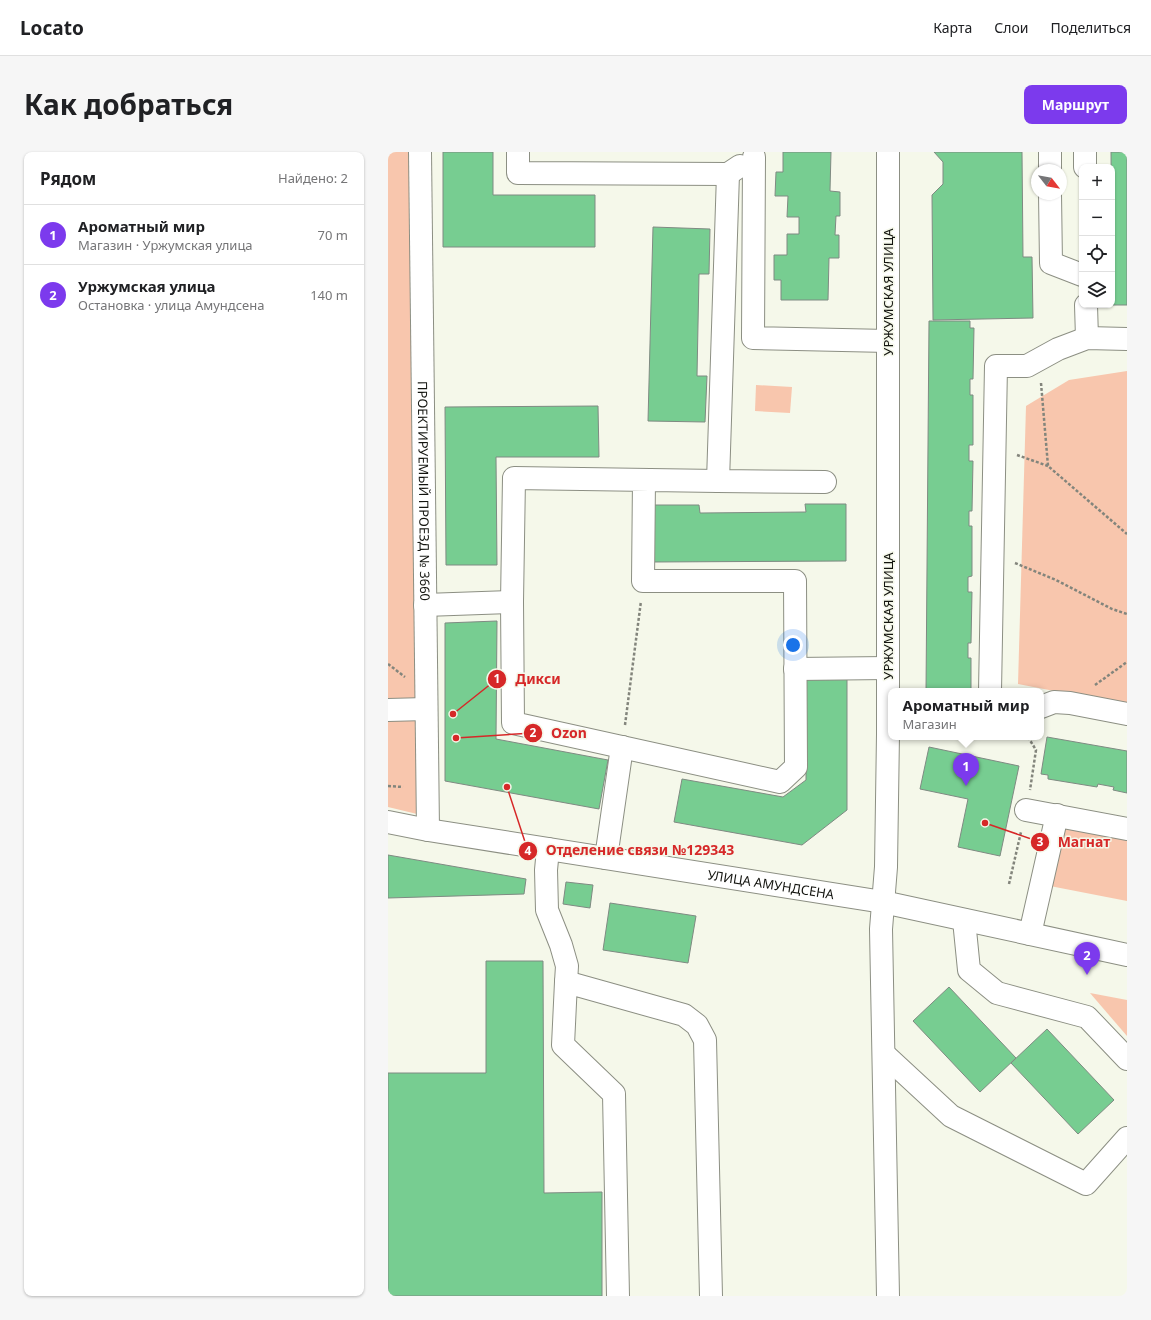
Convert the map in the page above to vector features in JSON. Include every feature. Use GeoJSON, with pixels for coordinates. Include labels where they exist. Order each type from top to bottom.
{"type":"FeatureCollection","features":[{"type":"Feature","properties":{"kind":"street","name":"ПРОЕКТИРУЕМЫЙ ПРОЕЗД № 3660"},"geometry":{"type":"LineString","coordinates":[[420,152],[428,830]]}},
{"type":"Feature","properties":{"kind":"street"},"geometry":{"type":"LineString","coordinates":[[518,152],[518,173],[728,174],[754,155]]}},
{"type":"Feature","properties":{"kind":"street","name":"УРЖУМСКАЯ УЛИЦА"},"geometry":{"type":"LineString","coordinates":[[888,152],[888,688]]}},
{"type":"Feature","properties":{"kind":"street"},"geometry":{"type":"LineString","coordinates":[[1050,152],[1050,164]]}},
{"type":"Feature","properties":{"kind":"street"},"geometry":{"type":"LineString","coordinates":[[1085,152],[1085,164]]}},
{"type":"Feature","properties":{"kind":"street"},"geometry":{"type":"LineString","coordinates":[[754,155],[753,338],[888,341]]}},
{"type":"Feature","properties":{"kind":"street"},"geometry":{"type":"LineString","coordinates":[[718,481],[728,174]]}},
{"type":"Feature","properties":{"kind":"street"},"geometry":{"type":"LineString","coordinates":[[1050,200],[1051,263],[1079,274]]}},
{"type":"Feature","properties":{"kind":"street"},"geometry":{"type":"LineString","coordinates":[[1086,308],[1087,338]]}},
{"type":"Feature","properties":{"kind":"street"},"geometry":{"type":"LineString","coordinates":[[990,688],[996,366],[1027,366],[1058,349],[1087,338],[1127,339]]}},
{"type":"Feature","properties":{"kind":"street"},"geometry":{"type":"LineString","coordinates":[[644,480],[644,581],[795,581],[796,767],[780,782],[513,723],[512,602],[514,478],[825,482]]}},
{"type":"Feature","properties":{"kind":"street"},"geometry":{"type":"LineString","coordinates":[[425,604],[512,602]]}},
{"type":"Feature","properties":{"kind":"street"},"geometry":{"type":"LineString","coordinates":[[796,669],[888,668]]}},
{"type":"Feature","properties":{"kind":"street"},"geometry":{"type":"LineString","coordinates":[[1044,706],[1054,702],[1070,703],[1127,714]]}},
{"type":"Feature","properties":{"kind":"street"},"geometry":{"type":"LineString","coordinates":[[388,710],[426,710]]}},
{"type":"Feature","properties":{"kind":"street","name":"УРЖУМСКАЯ УЛИЦА"},"geometry":{"type":"LineString","coordinates":[[888,1296],[881,929],[886,867],[889,740]]}},
{"type":"Feature","properties":{"kind":"street"},"geometry":{"type":"LineString","coordinates":[[606,858],[622,747]]}},
{"type":"Feature","properties":{"kind":"street"},"geometry":{"type":"LineString","coordinates":[[1026,810],[1127,829]]}},
{"type":"Feature","properties":{"kind":"street"},"geometry":{"type":"LineString","coordinates":[[1030,934],[1057,815]]}},
{"type":"Feature","properties":{"kind":"street","name":"УЛИЦА АМУНДСЕНА"},"geometry":{"type":"LineString","coordinates":[[388,822],[428,830],[883,902],[1127,955]]}},
{"type":"Feature","properties":{"kind":"street"},"geometry":{"type":"LineString","coordinates":[[548,849],[546,870],[547,910],[567,966],[563,1045],[614,1094],[618,1296]]}},
{"type":"Feature","properties":{"kind":"street"},"geometry":{"type":"LineString","coordinates":[[964,920],[969,970],[997,993],[1087,1017],[1127,1060]]}},
{"type":"Feature","properties":{"kind":"street"},"geometry":{"type":"LineString","coordinates":[[566,982],[684,1015],[697,1025],[705,1040],[711,1296]]}},
{"type":"Feature","properties":{"kind":"street"},"geometry":{"type":"LineString","coordinates":[[884,1054],[952,1116],[1086,1184],[1127,1138]]}},
{"type":"Feature","properties":{"kind":"path"},"geometry":{"type":"LineString","coordinates":[[1040,360],[1048,466]]}},
{"type":"Feature","properties":{"kind":"path"},"geometry":{"type":"LineString","coordinates":[[994,448],[1048,466],[1127,534]]}},
{"type":"Feature","properties":{"kind":"path"},"geometry":{"type":"LineString","coordinates":[[993,553],[1056,580],[1112,609],[1127,614]]}},
{"type":"Feature","properties":{"kind":"path"},"geometry":{"type":"LineString","coordinates":[[622,747],[644,581]]}},
{"type":"Feature","properties":{"kind":"path"},"geometry":{"type":"LineString","coordinates":[[1070,703],[1127,662]]}},
{"type":"Feature","properties":{"kind":"path"},"geometry":{"type":"LineString","coordinates":[[388,786],[402,787]]}},
{"type":"Feature","properties":{"kind":"shaded area"},"geometry":{"type":"Polygon","coordinates":[[[388,152],[411,152],[417,814],[388,807],[388,152]]]}},
{"type":"Feature","properties":{"kind":"shaded area"},"geometry":{"type":"Polygon","coordinates":[[[1127,371],[1127,705],[1018,684],[1026,406],[1069,380],[1127,371]]]}},
{"type":"Feature","properties":{"kind":"shaded area"},"geometry":{"type":"Polygon","coordinates":[[[756,385],[792,387],[790,413],[755,411],[756,385]]]}},
{"type":"Feature","properties":{"kind":"shaded area"},"geometry":{"type":"Polygon","coordinates":[[[1060,824],[1127,837],[1127,901],[1050,886],[1060,824]]]}},
{"type":"Feature","properties":{"kind":"shaded area"},"geometry":{"type":"Polygon","coordinates":[[[1090,993],[1127,1000],[1127,1036],[1090,993]]]}},
{"type":"Feature","properties":{"kind":"building"},"geometry":{"type":"Polygon","coordinates":[[[443,152],[493,152],[493,195],[595,195],[595,247],[443,247],[443,152]]]}},
{"type":"Feature","properties":{"kind":"building"},"geometry":{"type":"Polygon","coordinates":[[[783,152],[831,152],[830,191],[840,192],[840,216],[836,216],[835,235],[839,235],[839,258],[829,258],[828,300],[781,300],[781,280],[774,280],[774,255],[787,255],[787,234],[799,234],[799,217],[787,217],[788,196],[775,196],[776,172],[783,172],[783,152]]]}},
{"type":"Feature","properties":{"kind":"building"},"geometry":{"type":"Polygon","coordinates":[[[934,152],[1022,152],[1023,257],[1032,257],[1033,318],[933,320],[932,195],[943,184],[943,162],[934,152]]]}},
{"type":"Feature","properties":{"kind":"building"},"geometry":{"type":"Polygon","coordinates":[[[1111,152],[1127,152],[1127,305],[1115,305],[1115,164],[1111,164],[1111,152]]]}},
{"type":"Feature","properties":{"kind":"building"},"geometry":{"type":"Polygon","coordinates":[[[653,227],[710,229],[709,274],[699,274],[697,376],[707,376],[705,422],[648,421],[653,227]]]}},
{"type":"Feature","properties":{"kind":"building"},"geometry":{"type":"Polygon","coordinates":[[[929,321],[970,321],[970,328],[974,328],[973,379],[970,379],[970,395],[973,395],[973,445],[969,445],[969,461],[973,461],[972,511],[969,511],[969,526],[972,526],[972,576],[968,577],[968,592],[972,592],[971,643],[968,643],[968,658],[971,658],[971,688],[926,688],[929,321]]]}},
{"type":"Feature","properties":{"kind":"building"},"geometry":{"type":"Polygon","coordinates":[[[598,406],[599,457],[496,457],[497,565],[446,565],[445,407],[598,406]]]}},
{"type":"Feature","properties":{"kind":"building"},"geometry":{"type":"Polygon","coordinates":[[[805,504],[846,504],[846,561],[653,562],[652,505],[699,505],[700,513],[806,512],[805,504]]]}},
{"type":"Feature","properties":{"kind":"building"},"geometry":{"type":"Polygon","coordinates":[[[497,621],[496,739],[608,760],[599,809],[445,781],[445,623],[497,621]]]}},
{"type":"Feature","properties":{"kind":"building"},"geometry":{"type":"Polygon","coordinates":[[[847,678],[847,810],[802,845],[674,822],[682,779],[783,797],[806,780],[806,679],[847,678]]]}},
{"type":"Feature","properties":{"kind":"building"},"geometry":{"type":"Polygon","coordinates":[[[1047,737],[1127,751],[1127,793],[1113,790],[1114,787],[1098,784],[1097,787],[1048,779],[1048,775],[1041,774],[1047,737]]]}},
{"type":"Feature","properties":{"kind":"building"},"geometry":{"type":"Polygon","coordinates":[[[929,747],[1019,766],[1000,856],[958,847],[968,799],[920,789],[929,747]]]}},
{"type":"Feature","properties":{"kind":"building"},"geometry":{"type":"Polygon","coordinates":[[[388,855],[526,879],[524,894],[388,898],[388,855]]]}},
{"type":"Feature","properties":{"kind":"building"},"geometry":{"type":"Polygon","coordinates":[[[566,882],[593,885],[590,908],[563,904],[566,882]]]}},
{"type":"Feature","properties":{"kind":"building"},"geometry":{"type":"Polygon","coordinates":[[[610,903],[696,916],[688,963],[603,950],[610,903]]]}},
{"type":"Feature","properties":{"kind":"building"},"geometry":{"type":"Polygon","coordinates":[[[486,961],[543,961],[544,1193],[602,1192],[602,1296],[388,1296],[388,1073],[486,1073],[486,961]]]}},
{"type":"Feature","properties":{"kind":"building"},"geometry":{"type":"Polygon","coordinates":[[[949,987],[1016,1058],[980,1092],[913,1021],[949,987]]]}},
{"type":"Feature","properties":{"kind":"building"},"geometry":{"type":"Polygon","coordinates":[[[1047,1029],[1114,1100],[1078,1134],[1011,1063],[1047,1029]]]}},
{"type":"Feature","properties":{"kind":"place","name":"Дикси"},"geometry":{"type":"Point","coordinates":[453,714]}},
{"type":"Feature","properties":{"kind":"place","name":"Ozon"},"geometry":{"type":"Point","coordinates":[456,738]}},
{"type":"Feature","properties":{"kind":"place","name":"Ароматный мир"},"geometry":{"type":"Point","coordinates":[966,786]}},
{"type":"Feature","properties":{"kind":"place","name":"Отделение связи №129343"},"geometry":{"type":"Point","coordinates":[507,787]}},
{"type":"Feature","properties":{"kind":"place","name":"Магнат"},"geometry":{"type":"Point","coordinates":[985,823]}},
{"type":"Feature","properties":{"kind":"place","name":"Уржумская улица"},"geometry":{"type":"Point","coordinates":[1087,975]}}]}
